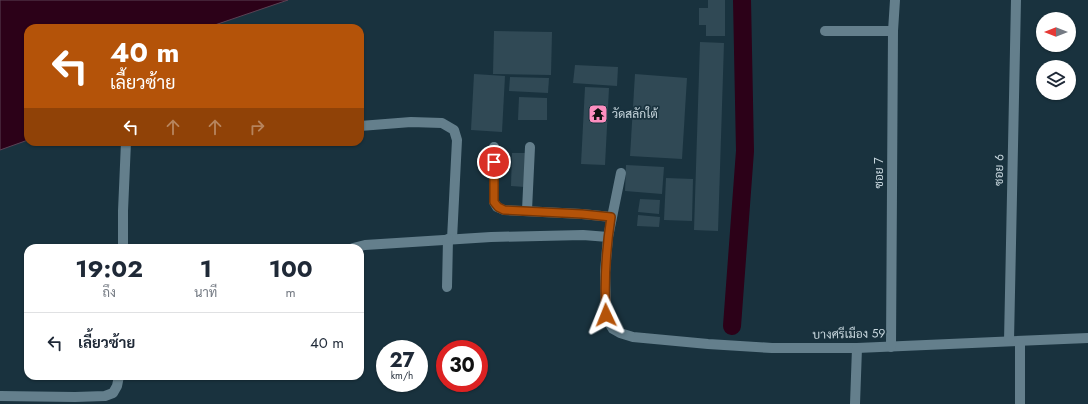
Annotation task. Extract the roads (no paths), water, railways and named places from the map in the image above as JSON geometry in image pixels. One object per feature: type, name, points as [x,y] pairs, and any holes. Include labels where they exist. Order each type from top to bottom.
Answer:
[{"type":"street","name":"ซอย 7","points":[[891,347],[893,31],[895,0]]},
{"type":"street","name":"ซอย 6","points":[[1009,341],[1016,0]]},
{"type":"street","points":[[825,31],[893,31]]},
{"type":"street","points":[[364,126],[411,122],[434,123],[442,124],[454,130],[457,140],[447,288]]},
{"type":"street","points":[[123,244],[126,146]]},
{"type":"street","points":[[494,147],[494,202],[498,207],[504,210],[527,210],[611,217]]},
{"type":"street","points":[[527,210],[530,147]]},
{"type":"street","points":[[364,245],[450,239],[583,235],[608,237],[620,173]]},
{"type":"street","name":"บางศรีเมือง 59","points":[[608,237],[605,278],[606,315],[613,329],[620,333],[633,336],[708,344],[772,348],[891,347],[1088,338]]},
{"type":"street","points":[[1020,341],[1020,404]]},
{"type":"street","points":[[856,404],[857,348]]},
{"type":"street","points":[[0,396],[105,396],[113,393],[118,380]]},
{"type":"waterway","points":[[732,326],[745,151],[742,0]]},
{"type":"place","name":"วัดสลักใต้","points":[[598,114]]}]
